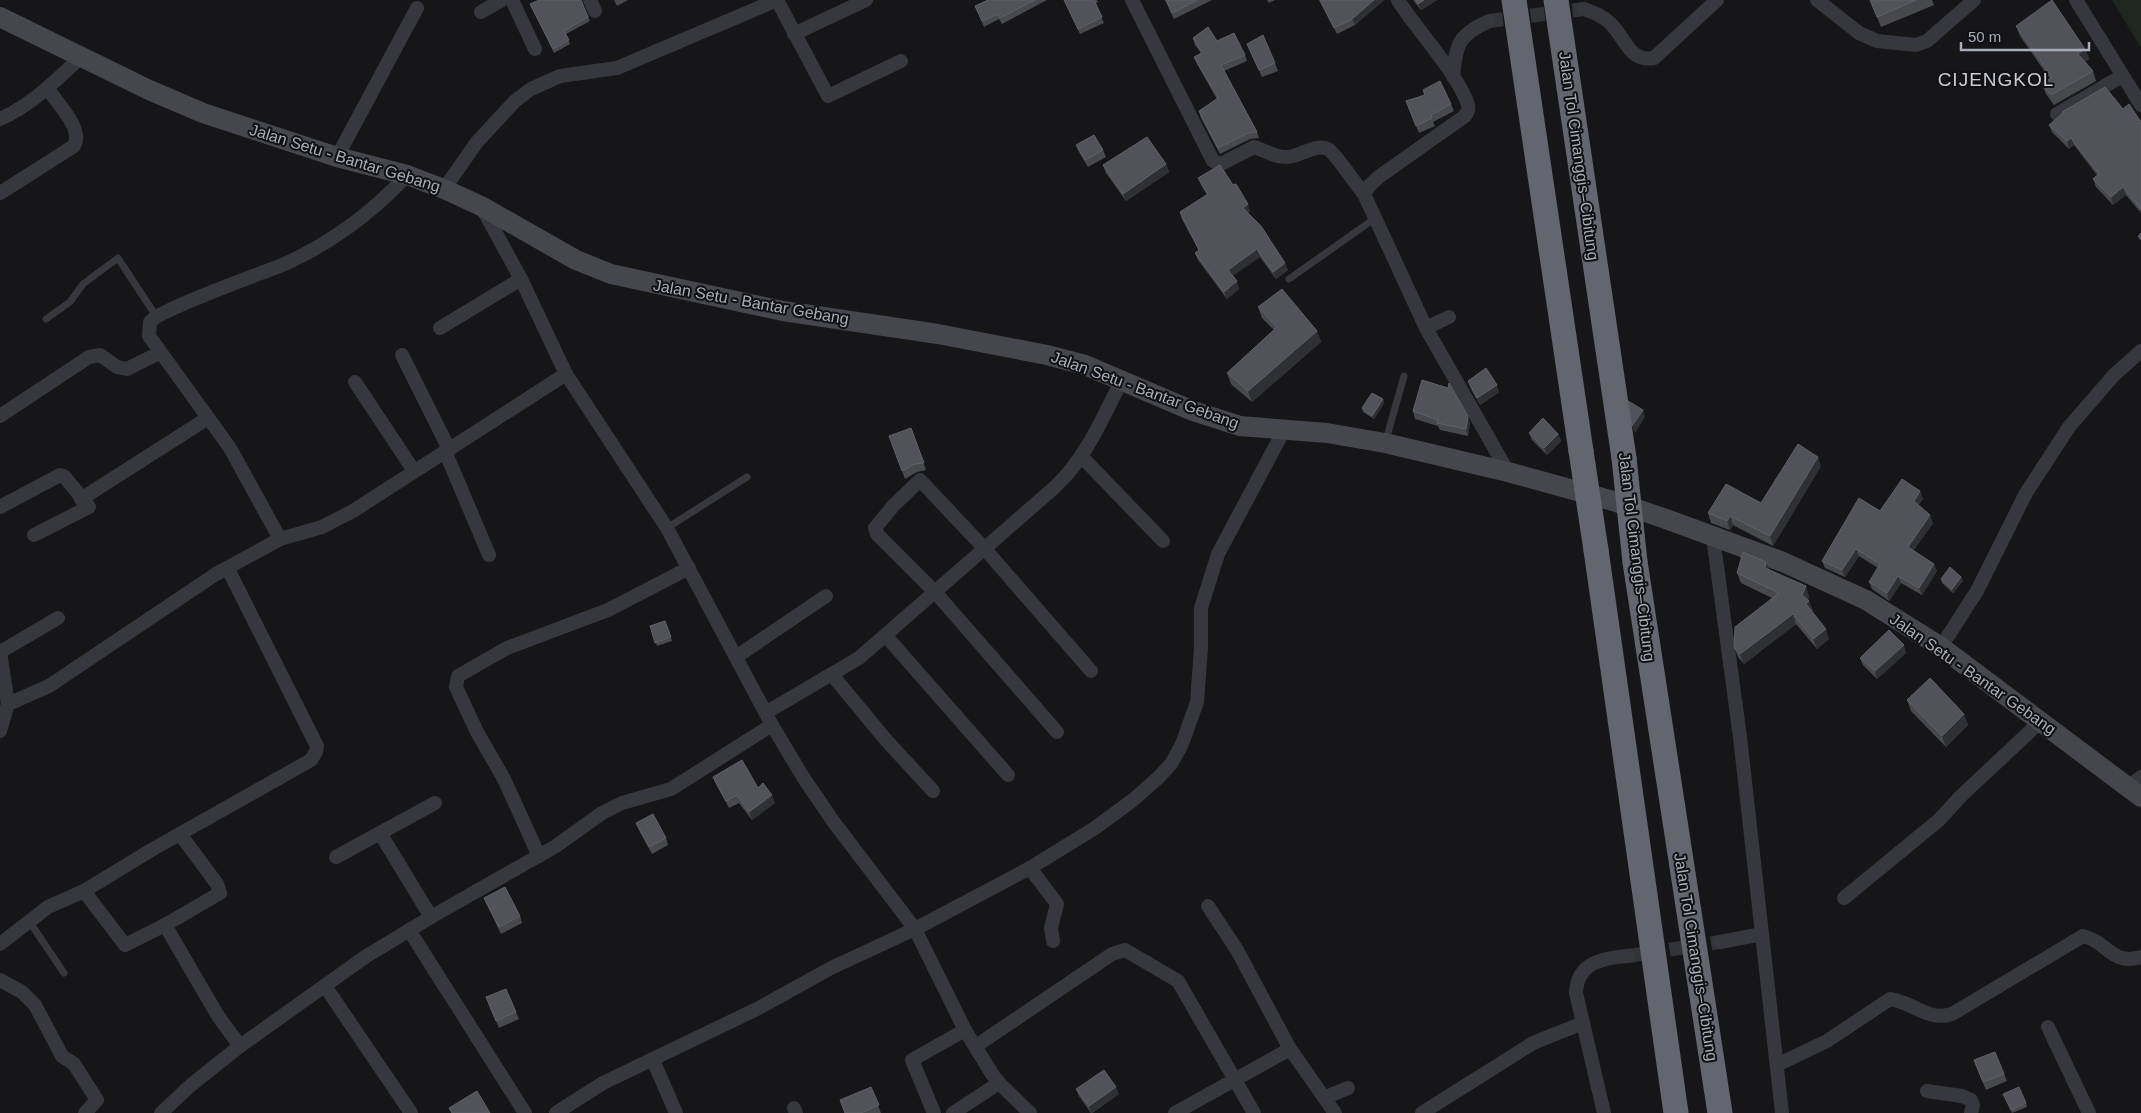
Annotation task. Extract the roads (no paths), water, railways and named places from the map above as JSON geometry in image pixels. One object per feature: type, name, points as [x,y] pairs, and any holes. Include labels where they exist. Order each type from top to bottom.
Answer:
[{"type":"highway","points":[[1514,0],[1596,550],[1676,1113]]},
{"type":"highway","name":"Jalan Tol Cimanggis–Cibitung","points":[[1556,0],[1624,458],[1635,562],[1720,1113]]},
{"type":"main road","name":"Jalan Setu - Bantar Gebang","points":[[0,17],[147,89],[203,113],[337,157],[407,175],[444,189],[481,206],[576,260],[611,274],[784,311],[928,332],[1048,354],[1122,380],[1193,411],[1240,426],[1327,433],[1385,443],[1508,472],[1612,501],[1783,562],[1866,600],[1941,647],[2040,722],[2137,787]]},
{"type":"street","points":[[481,12],[502,0]]},
{"type":"street","points":[[512,0],[535,48]]},
{"type":"street","points":[[444,189],[477,142],[515,101],[531,89],[560,76],[617,68],[777,0],[828,96],[901,61]]},
{"type":"street","points":[[794,34],[866,0]]},
{"type":"street","points":[[1132,0],[1215,163],[1228,161],[1254,147],[1275,156],[1287,157],[1317,148],[1326,148],[1335,156],[1364,194],[1426,328],[1508,472]]},
{"type":"street","points":[[1364,194],[1380,176],[1467,113],[1468,104],[1453,77],[1398,0]]},
{"type":"street","points":[[1584,9],[1599,14],[1605,19],[1634,54],[1643,60],[1654,58],[1717,0]]},
{"type":"street","points":[[1817,0],[1859,33],[1877,41],[1916,45],[1927,41],[1974,0]]},
{"type":"street","points":[[2076,0],[2141,105]]},
{"type":"street","points":[[337,157],[417,8]]},
{"type":"street","points":[[1453,77],[1460,39],[1466,33],[1489,21]]},
{"type":"street","points":[[0,118],[21,109],[48,89],[82,56]]},
{"type":"street","points":[[2057,114],[2122,76]]},
{"type":"street","points":[[0,193],[74,146],[76,142],[76,130],[48,89]]},
{"type":"street","points":[[280,539],[230,448],[159,353],[149,336],[150,322],[156,316],[287,262],[331,240],[381,202],[407,175]]},
{"type":"street","points":[[481,206],[521,279],[566,374],[667,528],[770,719],[833,821],[915,929],[965,1030],[999,1083],[1026,1112]]},
{"type":"street","points":[[440,328],[521,279]]},
{"type":"street","points":[[1426,328],[1449,317]]},
{"type":"street","points":[[1941,647],[1977,591],[2026,493],[2069,427],[2114,375],[2141,351]]},
{"type":"street","points":[[0,416],[89,357],[100,355],[117,367],[127,369],[159,353]]},
{"type":"street","points":[[402,355],[447,450],[489,554]]},
{"type":"street","points":[[8,704],[49,686],[216,574],[280,539],[322,528],[353,511],[566,374]]},
{"type":"street","points":[[162,1113],[191,1086],[240,1046],[364,957],[430,916],[539,856],[602,813],[622,803],[670,788],[833,676],[886,636],[1061,481],[1082,457],[1122,380]]},
{"type":"street","points":[[355,382],[414,471]]},
{"type":"street","points":[[82,499],[208,418]]},
{"type":"street","points":[[556,1113],[603,1083],[759,1008],[831,968],[915,929],[1030,868],[1094,828],[1133,800],[1158,778],[1175,758],[1185,737],[1197,702],[1201,648],[1201,608],[1207,583],[1218,554],[1284,430]]},
{"type":"street","points":[[1082,457],[1163,541]]},
{"type":"street","points":[[0,507],[62,475],[89,507],[34,535]]},
{"type":"street","points":[[1056,732],[934,592],[876,530],[893,506],[919,480],[984,548],[1091,671]]},
{"type":"street","points":[[1713,537],[1740,737],[1782,1113]]},
{"type":"street","points":[[539,856],[504,779],[477,732],[459,695],[456,687],[458,676],[507,648],[608,610],[689,568]]},
{"type":"street","points":[[0,944],[48,907],[84,891],[180,834],[312,760],[317,746],[228,569]]},
{"type":"street","points":[[736,657],[826,596]]},
{"type":"street","points":[[0,731],[8,704],[0,658],[58,618]]},
{"type":"street","points":[[886,636],[1008,775]]},
{"type":"street","points":[[833,676],[886,740],[933,791]]},
{"type":"street","points":[[1844,898],[1939,820],[1961,796],[2040,722]]},
{"type":"street","points":[[336,857],[435,803]]},
{"type":"street","points":[[380,833],[430,916]]},
{"type":"street","points":[[84,891],[124,945],[165,925],[220,893],[217,884],[180,834]]},
{"type":"street","points":[[1030,868],[1057,904],[1051,928],[1053,941]]},
{"type":"street","points":[[1208,906],[1238,950],[1290,1049],[1326,1097],[1335,1113]]},
{"type":"street","points":[[165,925],[218,1016],[240,1046]]},
{"type":"street","points":[[408,930],[525,1113]]},
{"type":"street","points":[[1720,942],[1762,934]]},
{"type":"street","points":[[1777,1065],[1827,1041],[1890,999],[1933,1016],[1952,1014],[2083,936],[2091,938],[2114,956],[2124,959],[2141,957]]},
{"type":"street","points":[[976,1046],[1112,954],[1125,950],[1178,981],[1254,1113]]},
{"type":"street","points":[[1604,1113],[1576,993],[1579,976],[1591,964],[1601,958],[1628,956]]},
{"type":"street","points":[[0,980],[22,992],[35,1005],[62,1056],[74,1064],[93,1092],[97,1101],[85,1113]]},
{"type":"street","points":[[325,986],[410,1113]]},
{"type":"street","points":[[1422,1113],[1439,1109],[1533,1043],[1583,1023]]},
{"type":"street","points":[[2048,1027],[2089,1113]]},
{"type":"street","points":[[934,1113],[912,1060],[965,1030]]},
{"type":"street","points":[[1174,1113],[1290,1049]]},
{"type":"street","points":[[653,1060],[676,1113]]},
{"type":"street","points":[[953,1113],[999,1083]]},
{"type":"street","points":[[1326,1097],[1348,1088]]},
{"type":"street","points":[[1927,1091],[1962,1096],[1971,1100],[1973,1105],[1971,1113]]},
{"type":"lane","points":[[1289,278],[1374,219]]},
{"type":"lane","points":[[46,319],[70,302],[82,284],[118,258],[156,316]]},
{"type":"lane","points":[[1385,443],[1404,376]]},
{"type":"lane","points":[[667,528],[747,477]]},
{"type":"lane","points":[[28,921],[64,973]]},
{"type":"tunnel","points":[[1489,21],[1584,9]]},
{"type":"tunnel","points":[[1628,956],[1720,942]]},
{"type":"district","name":"CIJENGKOL","points":[[1996,79]]}]
